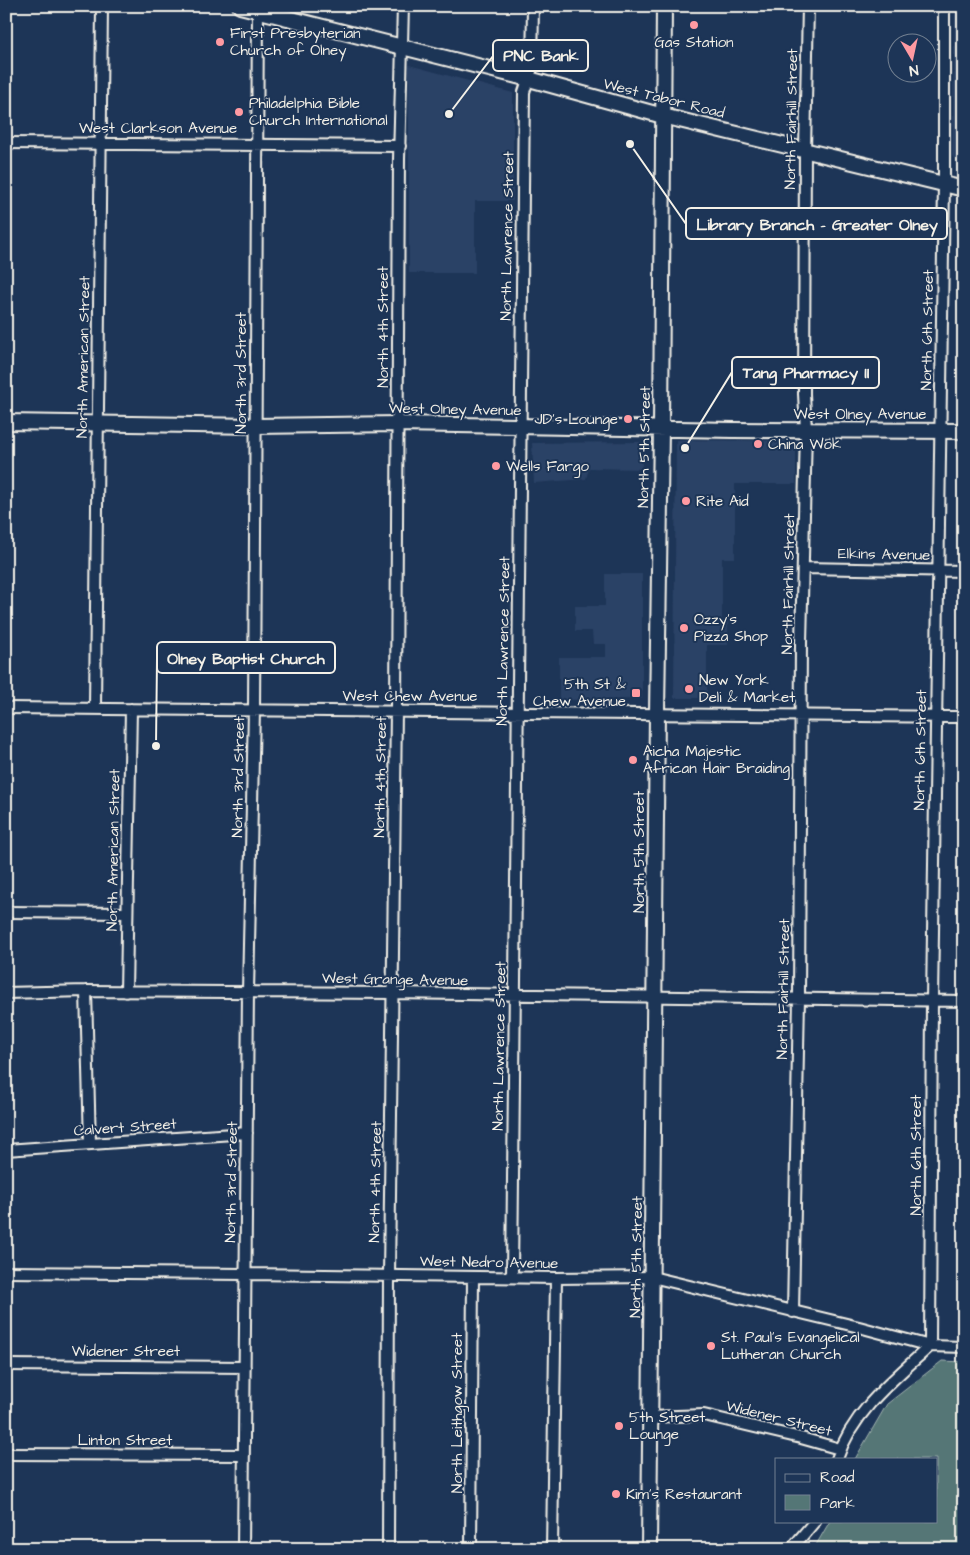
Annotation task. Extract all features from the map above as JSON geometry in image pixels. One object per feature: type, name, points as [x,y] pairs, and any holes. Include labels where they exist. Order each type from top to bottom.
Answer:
[{"type":"street","name":"North American Street","points":[[95,708],[102,6]]},
{"type":"street","name":"West Tabor Road","points":[[240,6],[258,8],[402,48],[529,79],[663,116],[964,189]]},
{"type":"street","name":"North 4th Street","points":[[388,1549],[389,1276],[403,6]]},
{"type":"street","name":"North Lawrence Street","points":[[512,1277],[524,92],[532,68],[533,6]]},
{"type":"street","name":"North 5th Street","points":[[649,1549],[664,6]]},
{"type":"street","name":"North Fairhill Street","points":[[794,1312],[799,998],[801,643],[806,430],[804,394],[805,150],[808,6]]},
{"type":"street","name":"North 6th Street","points":[[930,1346],[937,570],[944,183],[944,6]]},
{"type":"street","name":"North 3rd Street","points":[[243,1549],[248,992],[254,710],[258,8]]},
{"type":"street","name":"West Clarkson Avenue","points":[[6,142],[400,146]]},
{"type":"street","name":"West Olney Avenue","points":[[6,422],[256,426],[398,424],[661,429],[964,431]]},
{"type":"street","name":"Elkins Avenue","points":[[803,568],[964,571]]},
{"type":"street","name":"West Chew Avenue","points":[[6,708],[964,717]]},
{"type":"street","name":"North American Street","points":[[126,992],[131,709]]},
{"type":"street","points":[[6,912],[126,913]]},
{"type":"street","name":"West Grange Avenue","points":[[6,992],[248,992],[964,1000]]},
{"type":"street","points":[[86,992],[90,1144]]},
{"type":"street","name":"Calvert Street","points":[[6,1150],[247,1133]]},
{"type":"street","name":"West Nedro Avenue","points":[[6,1272],[556,1278],[652,1277],[930,1346],[964,1347]]},
{"type":"street","name":"North Leithgow Street","points":[[472,1549],[473,1277]]},
{"type":"street","points":[[552,1549],[556,1278]]},
{"type":"street","points":[[838,1454],[860,1415],[881,1390],[930,1346]]},
{"type":"street","name":"Widener Street","points":[[6,1365],[245,1367]]},
{"type":"street","name":"Widener Street","points":[[650,1417],[704,1415],[801,1438],[838,1454]]},
{"type":"street","name":"Linton Street","points":[[6,1454],[244,1455]]},
{"type":"street","points":[[788,1549],[793,1547],[814,1522]]},
{"type":"shaded area","points":[[955,6],[964,6],[964,169],[952,156]]},
{"type":"shaded area","points":[[409,65],[513,93],[513,201],[475,201],[475,273],[409,273]]},
{"type":"shaded area","points":[[676,440],[796,441],[796,484],[735,484],[735,558],[722,558],[722,620],[728,621],[728,645],[707,645],[707,698],[674,698]]},
{"type":"shaded area","points":[[641,442],[642,469],[589,468],[586,479],[534,483],[532,443]]},
{"type":"shaded area","points":[[605,574],[642,574],[642,699],[559,700],[559,657],[606,657],[606,644],[593,644],[592,631],[575,631],[575,606],[605,606]]},
{"type":"green space","points":[[942,1361],[964,1362],[964,1549],[812,1549],[829,1522],[938,1522],[938,1458],[856,1458],[887,1404]]},
{"type":"place","name":"Gas Station","points":[[694,25]]},
{"type":"place","name":"First Presbyterian Church of Olney","points":[[220,42]]},
{"type":"place","name":"Philadelphia Bible Church International","points":[[239,112]]},
{"type":"place","name":"PNC Bank","points":[[449,114]]},
{"type":"place","name":"Library Branch - Greater Olney","points":[[630,144]]},
{"type":"place","name":"JD's Lounge","points":[[628,419]]},
{"type":"place","name":"China Wok","points":[[758,444]]},
{"type":"place","name":"Tang Pharmacy II","points":[[685,448]]},
{"type":"place","name":"Wells Fargo","points":[[496,466]]},
{"type":"place","name":"Rite Aid","points":[[686,501]]},
{"type":"place","name":"Ozzy's Pizza Shop","points":[[684,628]]},
{"type":"place","name":"New York Deli & Market","points":[[689,689]]},
{"type":"place","name":"5th St & Chew Avenue","points":[[636,693]]},
{"type":"place","name":"Olney Baptist Church","points":[[156,746]]},
{"type":"place","name":"Aicha Majestic African Hair Braiding","points":[[633,760]]},
{"type":"place","name":"St. Paul's Evangelical Lutheran Church","points":[[711,1346]]},
{"type":"place","name":"5th Street Lounge","points":[[619,1426]]},
{"type":"place","name":"Kim's Restaurant","points":[[616,1494]]}]
